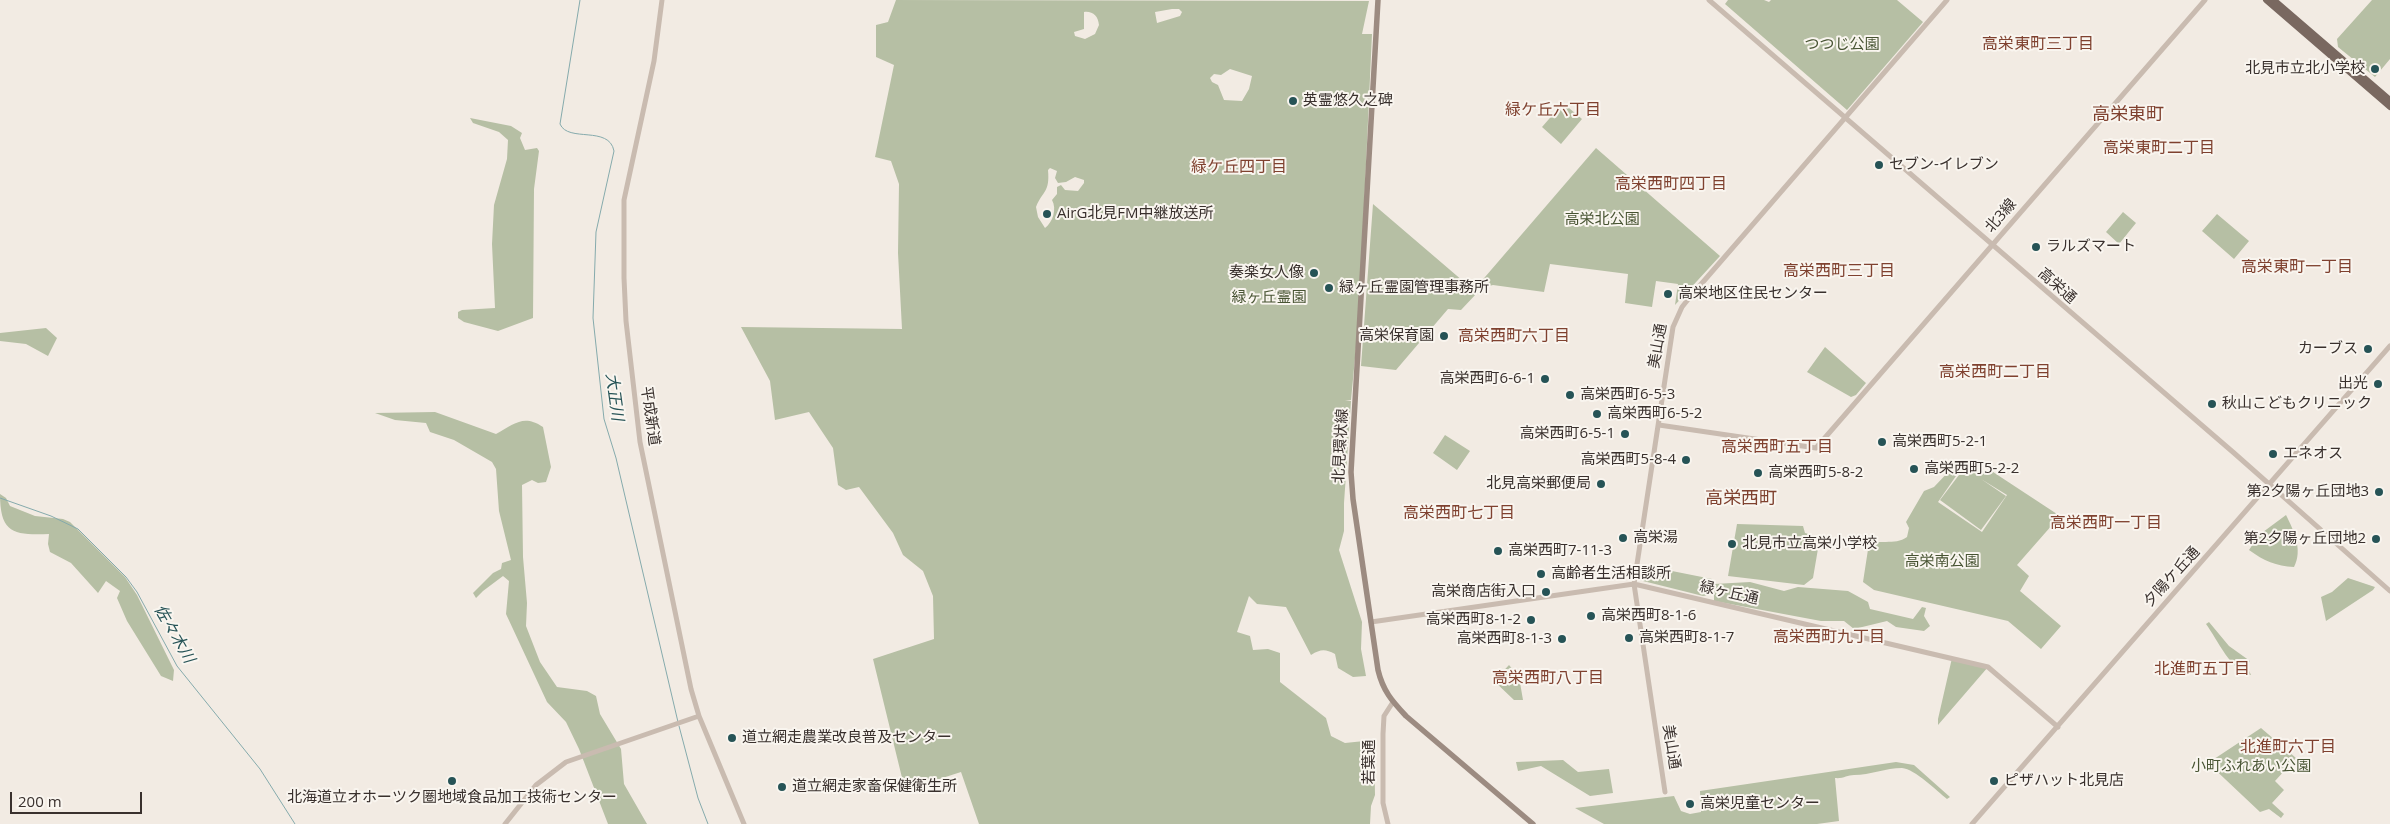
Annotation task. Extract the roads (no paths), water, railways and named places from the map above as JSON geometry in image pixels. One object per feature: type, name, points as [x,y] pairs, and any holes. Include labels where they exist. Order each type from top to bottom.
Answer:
[{"type":"main road","name":"北見環状線","points":[[1378,0],[1351,472],[1353,499],[1381,682],[1393,702],[1434,741],[1533,824]]},
{"type":"main road","points":[[2266,0],[2390,107]]},
{"type":"main road","points":[[2274,0],[2390,100]]},
{"type":"street","name":"平成新道","points":[[662,0],[654,60],[624,200],[626,321],[640,442],[689,679],[699,716],[744,824]]},
{"type":"street","name":"高栄通","points":[[1709,0],[2390,591]]},
{"type":"street","name":"美山通","points":[[1665,792],[1634,584],[1673,327],[1682,307],[1947,0]]},
{"type":"street","name":"北3線","points":[[1659,425],[1816,448],[2205,0]]},
{"type":"street","name":"夕陽ケ丘通","points":[[1972,824],[2390,346]]},
{"type":"street","name":"緑ヶ丘通","points":[[1371,622],[1634,584],[1988,668],[2058,727]]},
{"type":"street","name":"若葉通","points":[[1388,824],[1383,803],[1383,721],[1393,702]]},
{"type":"street","points":[[505,824],[536,786],[566,762],[699,716]]},
{"type":"waterway","name":"大正川","points":[[580,0],[560,124],[564,130],[571,133],[605,138],[611,143],[614,151],[596,232],[593,318],[604,419],[616,458],[678,722]]},
{"type":"waterway","name":"佐々木川","points":[[0,498],[51,516],[78,529],[126,577],[137,592],[177,666],[260,769],[295,824]]},
{"type":"waterway","name":"大正川","points":[[679,726],[698,798],[708,824]]},
{"type":"place","name":"北見市立北小学校","points":[[2375,69]]},
{"type":"place","name":"英霊悠久之碑","points":[[1293,101]]},
{"type":"place","name":"セブン-イレブン","points":[[1879,165]]},
{"type":"place","name":"AirG北見FM中継放送所","points":[[1047,214]]},
{"type":"place","name":"ラルズマート","points":[[2036,247]]},
{"type":"place","name":"奏楽女人像","points":[[1314,273]]},
{"type":"place","name":"緑ヶ丘霊園管理事務所","points":[[1329,288]]},
{"type":"place","name":"高栄地区住民センター","points":[[1668,294]]},
{"type":"place","name":"高栄保育園","points":[[1444,336]]},
{"type":"place","name":"カーブス","points":[[2368,349]]},
{"type":"place","name":"高栄西町6-6-1","points":[[1545,379]]},
{"type":"place","name":"出光","points":[[2378,384]]},
{"type":"place","name":"高栄西町6-5-3","points":[[1570,395]]},
{"type":"place","name":"秋山こどもクリニック","points":[[2212,404]]},
{"type":"place","name":"高栄西町6-5-2","points":[[1597,414]]},
{"type":"place","name":"高栄西町6-5-1","points":[[1625,434]]},
{"type":"place","name":"高栄西町5-2-1","points":[[1882,442]]},
{"type":"place","name":"エネオス","points":[[2273,454]]},
{"type":"place","name":"高栄西町5-8-4","points":[[1686,460]]},
{"type":"place","name":"高栄西町5-2-2","points":[[1914,469]]},
{"type":"place","name":"高栄西町5-8-2","points":[[1758,473]]},
{"type":"place","name":"北見高栄郵便局","points":[[1601,484]]},
{"type":"place","name":"第2夕陽ヶ丘団地3","points":[[2379,492]]},
{"type":"place","name":"高栄湯","points":[[1623,538]]},
{"type":"place","name":"第2夕陽ヶ丘団地2","points":[[2376,539]]},
{"type":"place","name":"北見市立高栄小学校","points":[[1732,544]]},
{"type":"place","name":"高栄西町7-11-3","points":[[1498,551]]},
{"type":"place","name":"高齢者生活相談所","points":[[1541,574]]},
{"type":"place","name":"高栄商店街入口","points":[[1546,592]]},
{"type":"place","name":"高栄西町8-1-6","points":[[1591,616]]},
{"type":"place","name":"高栄西町8-1-2","points":[[1531,620]]},
{"type":"place","name":"高栄西町8-1-7","points":[[1629,638]]},
{"type":"place","name":"高栄西町8-1-3","points":[[1562,639]]},
{"type":"place","name":"道立網走農業改良普及センター","points":[[732,738]]},
{"type":"place","name":"北海道立オホーツク圏地域食品加工技術センター","points":[[452,781]]},
{"type":"place","name":"ピザハット北見店","points":[[1994,781]]},
{"type":"place","name":"道立網走家畜保健衛生所","points":[[782,787]]},
{"type":"place","name":"高栄児童センター","points":[[1690,804]]},
{"type":"district","name":"高栄東町三丁目","points":[[2038,44]]},
{"type":"district","name":"緑ケ丘六丁目","points":[[1553,110]]},
{"type":"district","name":"高栄東町","points":[[2128,115]]},
{"type":"district","name":"高栄東町二丁目","points":[[2159,148]]},
{"type":"district","name":"緑ケ丘四丁目","points":[[1239,167]]},
{"type":"district","name":"高栄西町四丁目","points":[[1671,184]]},
{"type":"district","name":"高栄東町一丁目","points":[[2297,267]]},
{"type":"district","name":"高栄西町三丁目","points":[[1839,271]]},
{"type":"district","name":"高栄西町六丁目","points":[[1514,336]]},
{"type":"district","name":"高栄西町二丁目","points":[[1995,372]]},
{"type":"district","name":"高栄西町五丁目","points":[[1777,447]]},
{"type":"district","name":"高栄西町","points":[[1741,499]]},
{"type":"district","name":"高栄西町七丁目","points":[[1459,513]]},
{"type":"district","name":"高栄西町一丁目","points":[[2106,523]]},
{"type":"district","name":"高栄西町九丁目","points":[[1829,637]]},
{"type":"district","name":"北進町五丁目","points":[[2202,669]]},
{"type":"district","name":"高栄西町八丁目","points":[[1548,678]]},
{"type":"district","name":"北進町六丁目","points":[[2288,747]]},
{"type":"park label","name":"つつじ公園","points":[[1842,45]]},
{"type":"park label","name":"高栄北公園","points":[[1602,220]]},
{"type":"park label","name":"緑ヶ丘霊園","points":[[1269,298]]},
{"type":"park label","name":"高栄南公園","points":[[1942,562]]},
{"type":"park label","name":"小町ふれあい公園","points":[[2251,767]]}]
